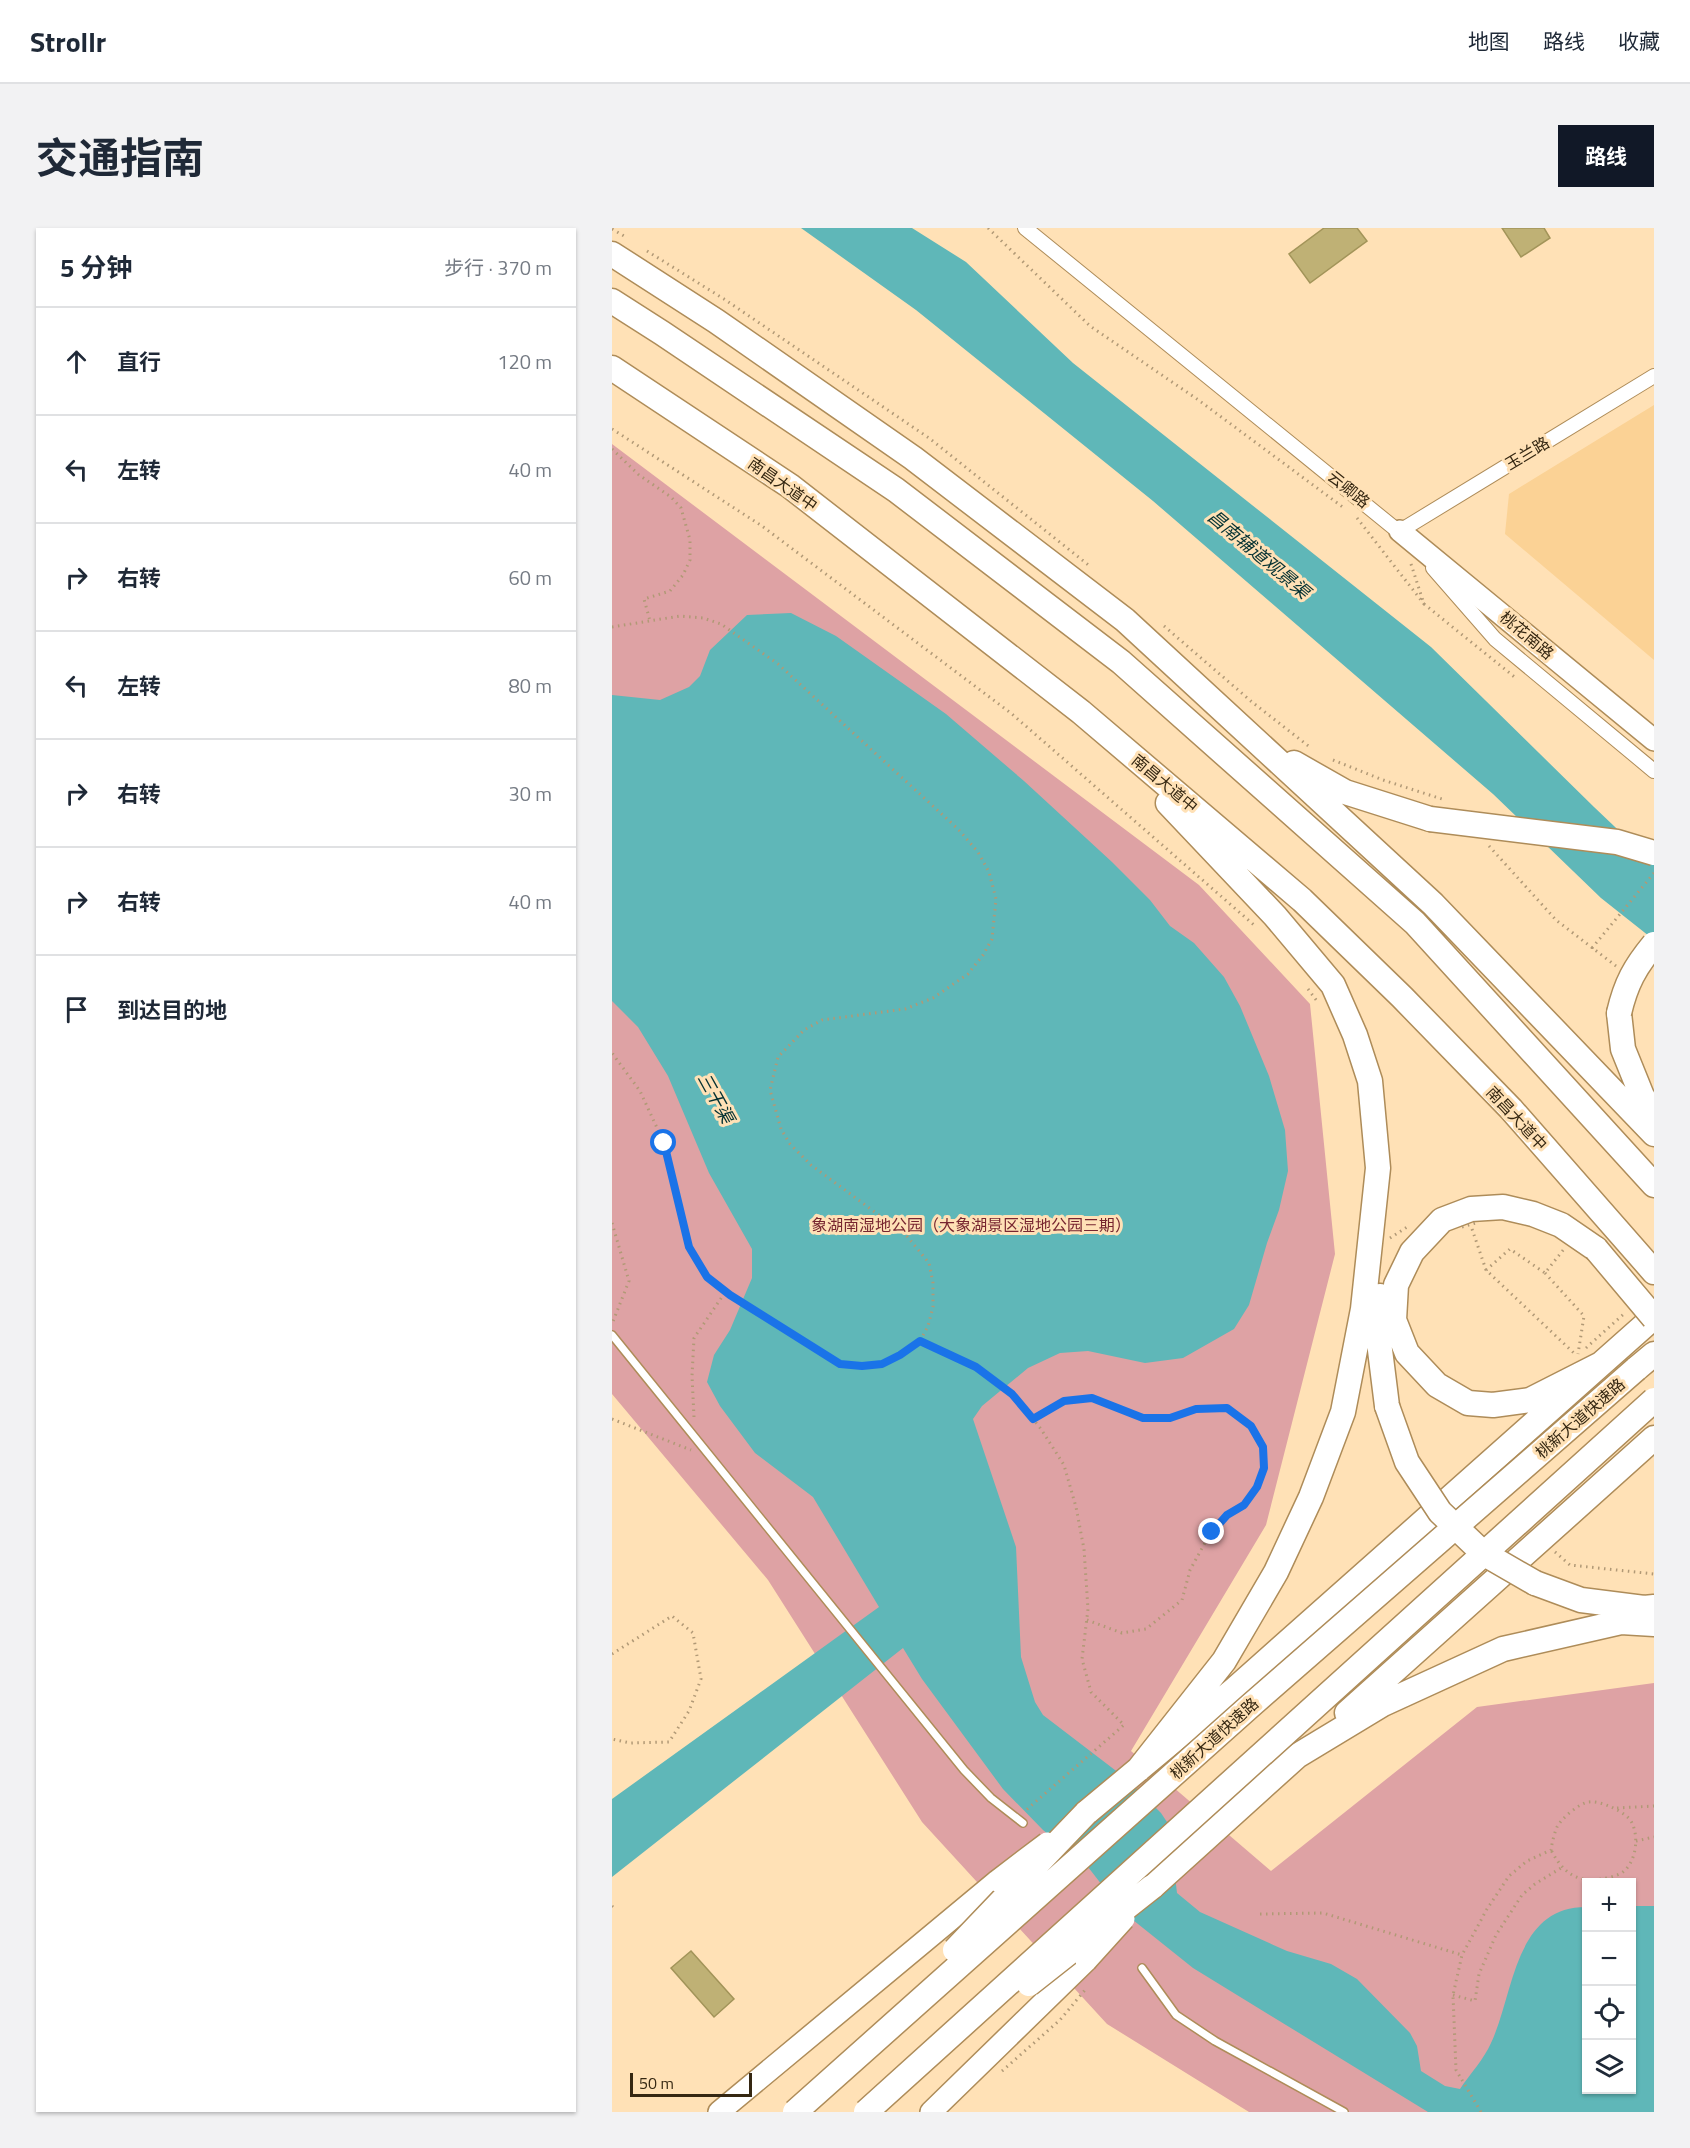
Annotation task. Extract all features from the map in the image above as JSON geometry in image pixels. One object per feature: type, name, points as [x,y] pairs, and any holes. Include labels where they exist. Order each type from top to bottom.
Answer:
[{"type":"highway","points":[[612,254],[716,321],[913,458],[1125,620],[1283,756],[1345,792],[1430,819],[1617,842],[1654,854]]},
{"type":"highway","points":[[612,301],[896,490],[1121,662],[1415,923],[1654,1185]]},
{"type":"highway","name":"南昌大道中","points":[[612,368],[790,486],[1081,712],[1302,900],[1402,997],[1511,1109],[1654,1272]]},
{"type":"highway","points":[[1125,620],[1433,904],[1654,1134]]},
{"type":"highway","points":[[1081,712],[1275,916],[1333,985],[1355,1035],[1370,1081],[1378,1168],[1381,1279],[1379,1342],[1387,1406],[1407,1462],[1440,1512],[1483,1553],[1535,1583],[1581,1600],[1644,1608],[1654,1607]]},
{"type":"highway","points":[[1654,944],[1635,968],[1625,988],[1619,1013],[1623,1049],[1642,1096],[1654,1115]]},
{"type":"highway","points":[[1138,1770],[1224,1660],[1276,1572],[1311,1497],[1343,1412],[1363,1309],[1378,1168]]},
{"type":"highway","points":[[831,2080],[1086,1813],[1235,1689],[1654,1317],[1596,1249],[1561,1225],[1503,1207],[1471,1209],[1442,1220],[1412,1252],[1396,1285],[1394,1320],[1407,1353],[1437,1385],[1468,1403],[1494,1405],[1530,1400],[1601,1364]]},
{"type":"highway","name":"桃新大道快速路","points":[[795,2112],[1258,1699],[1645,1361]]},
{"type":"highway","points":[[867,2112],[1654,1400]]},
{"type":"highway","points":[[867,2112],[1152,1887],[1654,1438]]},
{"type":"highway","points":[[1297,1756],[1383,1704],[1503,1649],[1621,1622],[1654,1624]]},
{"type":"main road","name":"桃花南路","points":[[1400,531],[1654,740]]},
{"type":"main road","points":[[719,2112],[997,1881],[1086,1813]]},
{"type":"main road","points":[[931,2112],[1086,1961],[1152,1887]]},
{"type":"street","name":"云卿路","points":[[1025,228],[1400,531],[1495,639],[1654,771]]},
{"type":"street","name":"玉兰路","points":[[1400,531],[1654,376]]},
{"type":"lane","points":[[612,1335],[964,1770],[991,1798],[1023,1823]]},
{"type":"lane","points":[[1142,1968],[1176,2015],[1215,2041],[1344,2112]]},
{"type":"path","points":[[988,228],[1090,326],[1197,399],[1347,510]]},
{"type":"path","points":[[612,429],[762,526],[1012,714],[1258,929]]},
{"type":"path","points":[[612,449],[639,475],[670,497],[681,508],[690,540],[690,560],[683,575],[670,591],[644,599],[651,621]]},
{"type":"path","points":[[1356,518],[1424,604]]},
{"type":"path","points":[[612,627],[680,616],[703,618],[721,624],[778,664],[958,829],[978,852],[989,872],[996,899],[992,939],[968,974],[933,998],[905,1009],[822,1020],[804,1030],[778,1057],[770,1090],[781,1129],[790,1144],[810,1165],[906,1235],[929,1263],[933,1282],[933,1307],[928,1326],[920,1341],[882,1364],[862,1366],[840,1364],[707,1277],[689,1247],[664,1143],[640,1091],[612,1053]]},
{"type":"path","points":[[1592,949],[1654,873]]},
{"type":"path","points":[[1302,981],[1322,1008]]},
{"type":"path","points":[[1469,1221],[1486,1270],[1578,1356]]},
{"type":"path","points":[[1455,1229],[1479,1222]]},
{"type":"path","points":[[612,1223],[629,1281],[612,1324]]},
{"type":"path","points":[[1545,1273],[1568,1244]]},
{"type":"path","points":[[1486,1270],[1510,1249],[1545,1273],[1584,1316],[1578,1356]]},
{"type":"path","points":[[694,1436],[692,1376],[694,1338],[726,1291]]},
{"type":"path","points":[[1569,1361],[1578,1356],[1629,1310]]},
{"type":"path","points":[[920,1341],[976,1367],[1012,1394],[1033,1419],[1064,1465],[1076,1507],[1084,1550],[1088,1609],[1082,1659],[1091,1692],[1124,1725],[1017,1818]]},
{"type":"path","points":[[1033,1419],[1064,1401],[1092,1398],[1143,1418],[1170,1418],[1196,1409],[1227,1408],[1251,1426],[1263,1447],[1264,1468],[1257,1487],[1244,1505],[1227,1515],[1199,1551],[1190,1570],[1182,1600],[1146,1629],[1122,1633],[1087,1620]]},
{"type":"path","points":[[612,1419],[713,1459]]},
{"type":"path","points":[[1552,1549],[1570,1564],[1654,1574]]},
{"type":"path","points":[[612,1654],[672,1616],[693,1633],[701,1679],[689,1711],[669,1742],[630,1743],[612,1739]]},
{"type":"path","points":[[1587,1801],[1603,1803],[1614,1809],[1632,1822],[1636,1841],[1631,1860],[1624,1872],[1592,1880],[1574,1876],[1561,1868],[1551,1850],[1557,1826],[1587,1801]]},
{"type":"path","points":[[1614,1809],[1654,1806]]},
{"type":"path","points":[[1636,1841],[1654,1838]]},
{"type":"path","points":[[1482,2112],[1456,2070],[1453,1995],[1462,1955],[1486,1909],[1509,1876],[1527,1861],[1551,1850]]},
{"type":"path","points":[[1453,1995],[1475,2001],[1479,1974],[1496,1935],[1522,1895],[1561,1868]]},
{"type":"path","points":[[1260,1914],[1323,1913],[1462,1955]]},
{"type":"path","points":[[999,2074],[1060,2020],[1088,1986]]},
{"type":"shaded area","points":[[1654,405],[1654,660],[1505,534],[1509,494]]},
{"type":"green space","name":"象湖南湿地公园（大象湖景区湿地公园三期）","points":[[612,444],[1199,885],[1310,1004],[1335,1254],[1266,1525],[1131,1751],[1271,1871],[1477,1707],[1654,1683],[1654,2112],[1249,2112],[1107,2024],[922,1822],[768,1580],[612,1394]]},
{"type":"water","name":"昌南辅道观景渠","points":[[801,228],[912,228],[966,262],[1073,363],[1431,647],[1654,864],[1654,940],[1601,898],[1493,794],[1153,501],[916,310]]},
{"type":"water","name":"三干渠","points":[[791,613],[836,636],[946,714],[1024,781],[1112,862],[1150,900],[1170,926],[1194,943],[1224,977],[1240,1006],[1269,1076],[1285,1130],[1288,1171],[1279,1210],[1249,1305],[1234,1329],[1183,1358],[1145,1363],[1088,1351],[1060,1353],[1028,1368],[982,1406],[973,1419],[1016,1547],[1021,1657],[1035,1702],[1043,1715],[1128,1780],[1161,1813],[1169,1825],[1177,1893],[1200,1912],[1287,1951],[1331,1964],[1357,1979],[1410,2033],[1417,2046],[1421,2071],[1445,2086],[1460,2089],[1488,2049],[1499,2023],[1512,1978],[1530,1937],[1544,1921],[1562,1911],[1582,1908],[1582,2094],[1636,2094],[1636,1906],[1654,1906],[1654,2112],[1428,2112],[1193,1968],[1123,1912],[1088,1867],[1043,1830],[1003,1789],[922,1679],[903,1648],[612,1877],[612,1799],[879,1607],[813,1497],[755,1453],[720,1406],[707,1382],[714,1355],[730,1330],[752,1278],[752,1249],[709,1173],[668,1076],[638,1027],[612,1001],[612,695],[660,700],[689,687],[700,676],[710,650],[747,615]]},
{"type":"building","points":[[1324,228],[1357,228],[1367,241],[1310,283],[1289,254]]},
{"type":"building","points":[[1502,228],[1544,228],[1550,238],[1521,257]]},
{"type":"building","points":[[691,1951],[734,1999],[714,2017],[671,1968]]},
{"type":"route","points":[[664,1143],[689,1247],[707,1277],[730,1295],[840,1364],[862,1366],[882,1364],[920,1341],[976,1367],[1012,1394],[1033,1419],[1064,1401],[1092,1398],[1143,1418],[1170,1418],[1196,1409],[1227,1408],[1251,1426],[1263,1447],[1264,1468],[1257,1487],[1244,1505],[1227,1515],[1212,1532]]}]
